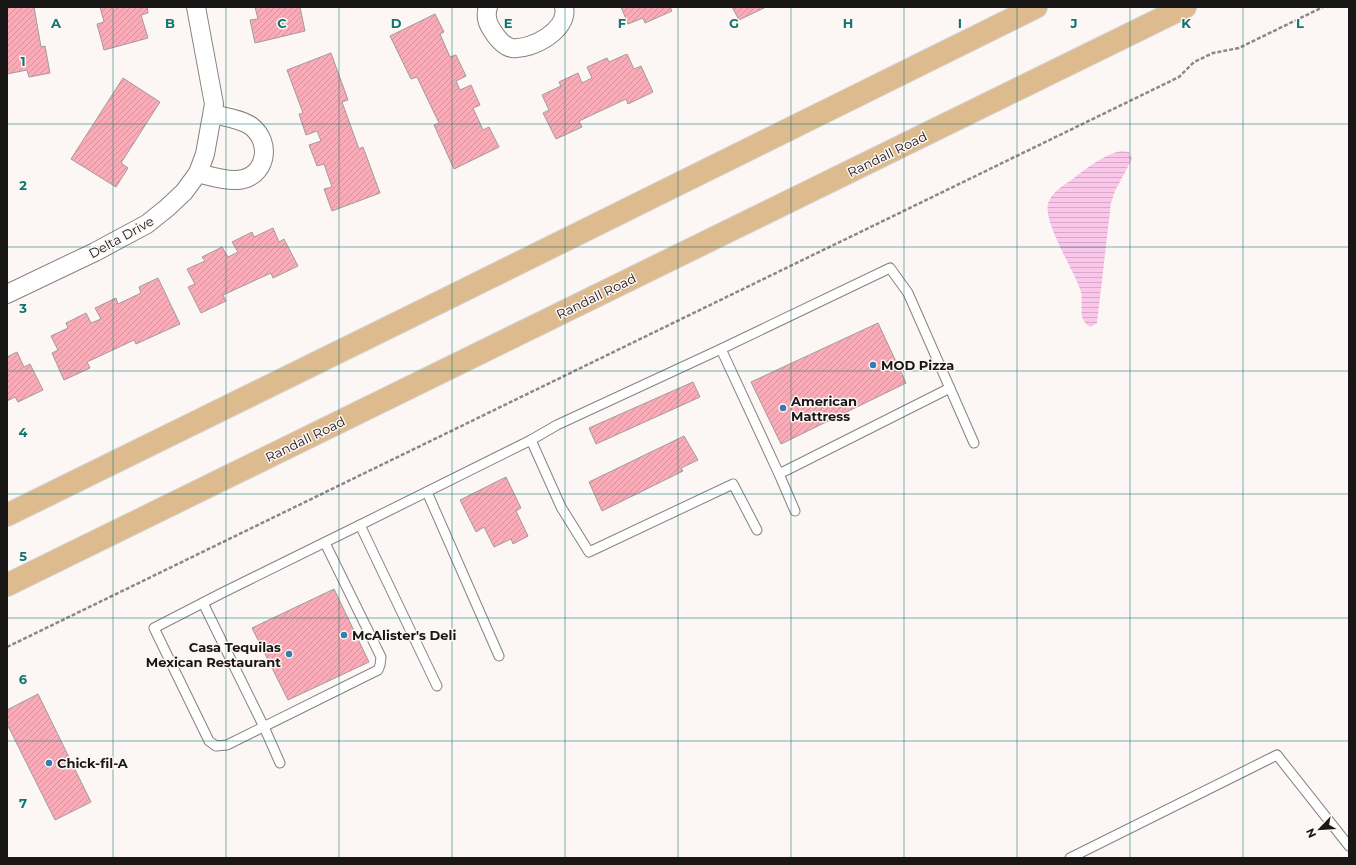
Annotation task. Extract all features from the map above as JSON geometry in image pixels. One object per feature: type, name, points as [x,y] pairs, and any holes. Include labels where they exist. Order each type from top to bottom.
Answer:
[{"type":"main road","points":[[7,515],[1036,7]]},
{"type":"main road","name":"Randall Road","points":[[7,585],[1185,7]]},
{"type":"street","name":"Delta Drive","points":[[7,294],[95,252],[147,224],[184,192],[198,172],[205,154],[214,104],[196,7]]},
{"type":"street","points":[[488,7],[487,21],[492,32],[501,42],[511,48],[523,47],[539,42],[555,32],[561,24],[565,12],[564,7]]},
{"type":"street","points":[[198,172],[226,180],[238,180],[247,178],[254,173],[260,168],[264,160],[265,151],[263,143],[259,135],[252,127],[246,123],[213,114]]},
{"type":"lane","points":[[325,543],[381,657],[378,670],[228,745],[216,746],[208,741],[154,628],[531,440],[557,425],[890,268],[908,293],[974,443]]},
{"type":"lane","points":[[721,349],[795,511]]},
{"type":"lane","points":[[779,474],[950,388]]},
{"type":"lane","points":[[531,440],[561,507],[589,552],[733,484],[757,530]]},
{"type":"lane","points":[[427,492],[499,656]]},
{"type":"lane","points":[[360,525],[437,686]]},
{"type":"lane","points":[[203,603],[264,727],[280,764]]},
{"type":"lane","points":[[1070,858],[1278,755],[1349,846]]},
{"type":"path","points":[[7,647],[1178,77],[1194,62],[1213,53],[1239,48],[1323,7]]},
{"type":"shaded area","points":[[1121,151],[1129,152],[1132,159],[1115,191],[1111,203],[1097,323],[1091,327],[1086,324],[1082,316],[1082,297],[1078,283],[1059,245],[1049,220],[1049,201],[1053,194],[1060,188],[1096,162],[1108,155]]},
{"type":"building","points":[[7,7],[34,7],[41,47],[45,46],[50,73],[29,77],[27,70],[7,74]]},
{"type":"building","points":[[100,7],[147,7],[148,13],[141,15],[148,38],[104,50],[97,24],[104,22]]},
{"type":"building","points":[[255,7],[300,7],[305,31],[255,43],[250,20],[258,19]]},
{"type":"building","points":[[621,7],[670,7],[672,11],[645,23],[643,18],[628,24]]},
{"type":"building","points":[[732,7],[766,7],[739,20]]},
{"type":"building","points":[[435,14],[444,32],[440,34],[450,57],[456,55],[466,76],[456,81],[460,90],[471,85],[480,105],[473,108],[483,130],[489,127],[499,147],[454,169],[434,125],[439,123],[417,77],[411,79],[390,36]]},
{"type":"building","points":[[331,53],[348,100],[342,102],[359,149],[363,147],[380,193],[332,211],[324,189],[332,187],[324,164],[317,166],[309,145],[321,141],[317,131],[306,135],[299,114],[303,113],[287,70]]},
{"type":"building","points":[[627,54],[634,69],[641,66],[653,92],[628,104],[626,99],[579,121],[582,127],[556,139],[543,113],[549,110],[542,95],[561,86],[559,82],[578,73],[582,83],[592,78],[587,67],[607,58],[609,62]]},
{"type":"building","points":[[123,78],[160,102],[121,163],[128,168],[116,187],[71,159]]},
{"type":"building","points":[[273,228],[279,242],[284,239],[298,266],[273,278],[271,273],[223,295],[226,301],[201,313],[188,287],[195,284],[187,269],[205,261],[202,257],[222,247],[228,257],[238,252],[232,242],[252,232],[254,237]]},
{"type":"building","points":[[158,278],[180,324],[136,344],[134,340],[87,362],[90,368],[64,380],[52,353],[58,350],[51,336],[68,328],[66,323],[86,313],[91,323],[101,319],[95,308],[116,298],[118,304],[141,293],[139,287]]},
{"type":"building","points":[[878,323],[906,383],[781,444],[751,382]]},
{"type":"building","points":[[17,352],[24,367],[30,364],[43,390],[18,402],[15,397],[7,401],[7,357]]},
{"type":"building","points":[[693,382],[700,397],[596,444],[589,428]]},
{"type":"building","points":[[684,436],[698,460],[681,468],[683,471],[602,511],[589,482]]},
{"type":"building","points":[[506,477],[521,508],[516,511],[528,536],[513,544],[511,539],[494,547],[484,527],[476,532],[460,500]]},
{"type":"building","points":[[334,589],[369,662],[288,700],[252,628]]},
{"type":"building","name":"Chick-fil-A","points":[[38,694],[91,802],[55,820],[7,724],[7,710]]},
{"type":"place","name":"MOD Pizza","points":[[873,365]]},
{"type":"place","name":"American Mattress","points":[[783,408]]},
{"type":"place","name":"McAlister's Deli","points":[[344,635]]},
{"type":"place","name":"Casa Tequilas Mexican Restaurant","points":[[289,654]]},
{"type":"place","name":"Chick-fil-A","points":[[49,763]]}]
